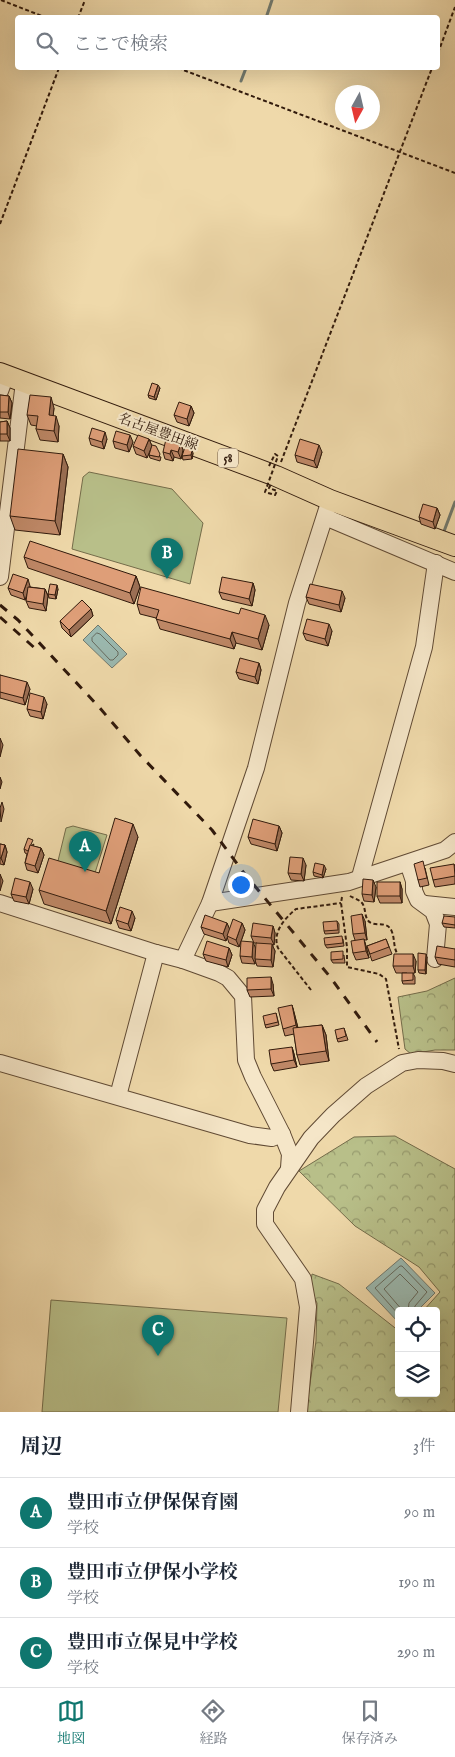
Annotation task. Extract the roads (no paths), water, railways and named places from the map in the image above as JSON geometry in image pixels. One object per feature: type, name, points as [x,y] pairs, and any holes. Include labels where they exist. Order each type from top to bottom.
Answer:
[{"type":"main road","name":"名古屋豊田線","points":[[7,380],[272,475],[327,508],[455,546]]},
{"type":"street","points":[[0,577],[7,380]]},
{"type":"street","points":[[183,960],[210,903],[256,768],[297,603],[327,508],[455,572]]},
{"type":"street","points":[[360,877],[424,647],[436,563]]},
{"type":"street","points":[[210,903],[345,883],[445,850],[455,842]]},
{"type":"street","points":[[408,863],[414,881],[414,891],[418,900],[433,911],[438,924],[435,959]]},
{"type":"street","points":[[0,902],[183,960],[228,978],[243,996],[246,1060],[290,1154],[289,1168]]},
{"type":"street","points":[[425,904],[455,907]]},
{"type":"street","points":[[118,1096],[156,953]]},
{"type":"street","points":[[299,1412],[308,1307],[303,1279],[285,1250],[273,1237],[265,1224],[265,1210],[276,1187],[311,1138],[333,1115],[366,1086],[402,1063],[418,1060],[443,1061],[455,1064]]},
{"type":"street","points":[[0,1063],[250,1135],[272,1138],[282,1134]]},
{"type":"water","points":[[98,625],[127,654],[112,668],[83,640]]},
{"type":"water","points":[[401,1258],[435,1293],[421,1307],[395,1307],[395,1319],[366,1288]]},
{"type":"waterway","points":[[267,15],[272,0]]},
{"type":"waterway","points":[[241,81],[245,70]]},
{"type":"waterway","points":[[443,534],[455,502]]},
{"type":"railway","points":[[0,605],[18,620],[99,707],[140,755],[212,830],[244,873],[331,978],[377,1042]]},
{"type":"railway","points":[[0,617],[38,651]]},
{"type":"place","name":"豊田市立伊保小学校","points":[[167,579]]},
{"type":"place","name":"豊田市立伊保保育園","points":[[85,872]]},
{"type":"place","name":"豊田市立保見中学校","points":[[158,1356]]}]
